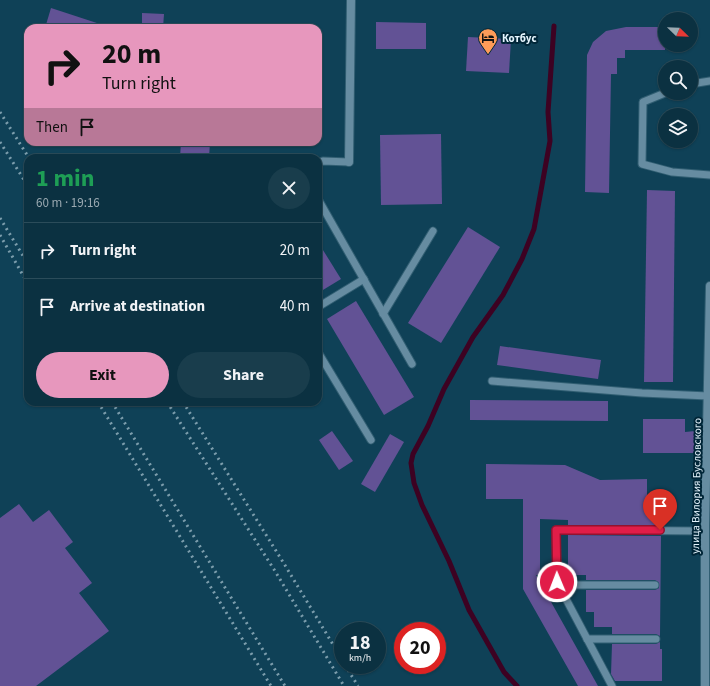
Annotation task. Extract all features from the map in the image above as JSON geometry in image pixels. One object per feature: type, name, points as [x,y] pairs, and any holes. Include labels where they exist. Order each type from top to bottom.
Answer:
[{"type":"street","points":[[349,162],[351,0]]},
{"type":"street","name":"улица Вилория Бусловского","points":[[705,686],[710,286]]},
{"type":"lane","points":[[698,83],[710,81]]},
{"type":"lane","points":[[658,96],[644,102],[642,164],[672,172],[710,174]]},
{"type":"lane","points":[[322,161],[349,162]]},
{"type":"lane","points":[[322,206],[412,364]]},
{"type":"lane","points":[[383,314],[433,231]]},
{"type":"lane","points":[[322,305],[364,279]]},
{"type":"lane","points":[[322,359],[371,440]]},
{"type":"lane","points":[[492,381],[642,393],[708,396]]},
{"type":"lane","points":[[612,686],[557,582],[556,530],[707,528]]},
{"type":"lane","points":[[559,585],[655,585]]},
{"type":"lane","points":[[587,639],[656,639]]},
{"type":"building","points":[[51,8],[100,24],[46,24]]},
{"type":"building","points":[[142,13],[164,14],[163,24],[142,24]]},
{"type":"building","points":[[376,22],[426,23],[426,49],[376,49]]},
{"type":"building","points":[[626,27],[658,27],[658,50],[625,50],[625,58],[617,58],[617,74],[611,74],[609,193],[585,192],[587,55],[593,42],[606,31]]},
{"type":"building","name":"Котбус","points":[[468,37],[511,39],[509,73],[466,71]]},
{"type":"building","points":[[441,134],[442,204],[381,205],[380,135]]},
{"type":"building","points":[[181,146],[210,146],[209,154],[180,154]]},
{"type":"building","points":[[647,190],[675,191],[673,382],[644,382]]},
{"type":"building","points":[[468,227],[500,247],[441,343],[408,323]]},
{"type":"building","points":[[322,248],[341,279],[322,291]]},
{"type":"building","points":[[356,301],[414,397],[384,415],[327,319]]},
{"type":"building","points":[[500,346],[601,360],[598,379],[497,365]]},
{"type":"building","points":[[470,400],[608,401],[608,421],[470,420]]},
{"type":"building","points":[[643,419],[685,419],[685,432],[695,431],[695,453],[643,453]]},
{"type":"building","points":[[332,431],[353,461],[339,470],[319,440]]},
{"type":"building","points":[[390,434],[404,442],[375,492],[361,484]]},
{"type":"building","points":[[486,464],[565,465],[600,480],[647,479],[647,505],[668,505],[668,521],[660,521],[660,526],[568,525],[568,520],[540,519],[540,575],[536,575],[598,686],[578,686],[523,589],[523,499],[486,499]]},
{"type":"building","points":[[19,504],[33,522],[49,510],[73,542],[65,548],[92,583],[79,593],[109,631],[36,686],[0,686],[0,518]]},
{"type":"building","points":[[568,535],[661,536],[660,636],[656,634],[612,634],[612,627],[594,627],[594,612],[586,612],[586,590],[655,590],[659,588],[659,583],[655,580],[586,580],[586,575],[568,575]]},
{"type":"building","points":[[660,642],[660,649],[662,649],[662,681],[615,681],[611,674],[612,644],[656,644]]},
{"type":"waterway","points":[[517,686],[504,672],[469,610],[449,561],[422,505],[414,483],[411,463],[413,454],[428,426],[444,389],[473,337],[503,295],[522,259],[534,229],[550,141],[548,112],[554,26]]},
{"type":"railway","points":[[0,112],[26,154]]},
{"type":"railway","points":[[0,142],[24,180]]},
{"type":"railway","points":[[0,218],[24,257]]},
{"type":"railway","points":[[0,235],[24,277]]},
{"type":"railway","points":[[100,406],[271,686]]},
{"type":"railway","points":[[114,406],[285,686]]},
{"type":"railway","points":[[170,406],[275,571],[344,686]]},
{"type":"railway","points":[[186,406],[334,646]]},
{"type":"railway","points":[[351,674],[358,686]]},
{"type":"place","name":"Котбус","points":[[488,55]]},
{"type":"route","points":[[557,582],[556,530],[660,530]]}]
